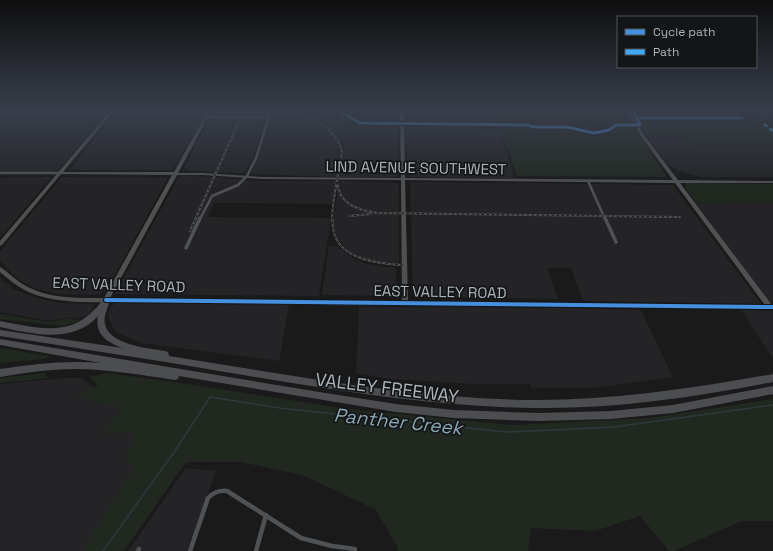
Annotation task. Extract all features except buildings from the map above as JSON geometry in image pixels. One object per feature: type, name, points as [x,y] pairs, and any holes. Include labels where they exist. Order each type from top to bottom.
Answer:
[{"type":"highway","points":[[0,324],[61,333],[77,328],[89,320],[106,300]]},
{"type":"highway","points":[[106,300],[101,327],[107,337],[114,342],[169,356],[229,366],[244,371]]},
{"type":"highway","name":"VALLEY FREEWAY","points":[[0,333],[400,396],[484,403],[538,404],[648,399],[773,378]]},
{"type":"highway","points":[[0,341],[414,407],[536,414],[603,412],[669,406],[679,407]]},
{"type":"highway","name":"VALLEY FREEWAY","points":[[0,341],[214,379],[390,407],[461,414],[574,416],[645,412],[773,390]]},
{"type":"highway","points":[[0,373],[47,366],[74,365],[104,367],[202,380],[214,379]]},
{"type":"main road","points":[[0,244],[91,136]]},
{"type":"main road","points":[[106,300],[196,136]]},
{"type":"main road","points":[[402,136],[405,304]]},
{"type":"main road","points":[[643,136],[676,182],[772,307]]},
{"type":"main road","name":"LIND AVENUE SOUTHWEST","points":[[60,173],[175,174],[245,178],[773,182]]},
{"type":"main road","name":"EAST VALLEY ROAD","points":[[0,269],[16,284],[36,294],[64,299],[772,307]]},
{"type":"street","points":[[186,248],[211,197],[240,183],[245,178],[255,159],[263,136]]},
{"type":"street","points":[[0,173],[60,173]]},
{"type":"street","points":[[588,181],[616,242]]},
{"type":"street","points":[[190,551],[208,498],[217,491],[227,491],[301,538],[320,544],[355,549]]},
{"type":"street","points":[[256,551],[266,515]]},
{"type":"shaded area","points":[[0,136],[88,136],[59,170],[53,172],[0,172]]},
{"type":"shaded area","points":[[97,136],[192,136],[175,166],[171,170],[69,170]]},
{"type":"shaded area","points":[[201,136],[260,136],[252,160],[243,173],[187,171],[184,168]]},
{"type":"shaded area","points":[[265,136],[334,136],[338,140],[340,146],[337,177],[251,174]]},
{"type":"shaded area","points":[[336,136],[398,136],[399,174],[396,177],[339,177],[344,148],[343,143]]},
{"type":"shaded area","points":[[406,136],[502,136],[514,178],[411,177],[407,172]]},
{"type":"shaded area","points":[[503,136],[639,136],[667,177],[517,176]]},
{"type":"shaded area","points":[[647,136],[773,136],[773,145],[688,144],[682,136],[647,137]]},
{"type":"shaded area","points":[[676,136],[705,145],[773,146],[773,177],[701,177],[679,171],[667,163],[647,137]]},
{"type":"shaded area","points":[[183,176],[214,177],[252,181],[336,181],[334,204],[214,203],[208,217],[331,218],[319,296],[115,294],[178,178]]},
{"type":"shaded area","points":[[52,177],[0,238],[0,178]]},
{"type":"shaded area","points":[[64,177],[168,178],[107,289],[99,295],[59,294],[36,289],[18,279],[0,261],[0,251],[60,179]]},
{"type":"shaded area","points":[[339,181],[398,183],[399,263],[365,259],[348,251],[337,238],[333,223]]},
{"type":"shaded area","points":[[410,182],[673,185],[761,304],[583,301],[571,268],[547,268],[558,299],[413,296]]},
{"type":"shaded area","points":[[686,183],[773,184],[773,202],[696,203],[685,188]]},
{"type":"shaded area","points":[[773,202],[773,303],[768,300],[696,203]]},
{"type":"shaded area","points":[[329,246],[337,246],[353,258],[363,263],[385,267],[396,267],[396,293],[390,296],[323,295],[322,293]]},
{"type":"shaded area","points":[[0,277],[13,289],[38,298],[60,303],[95,304],[88,316],[50,321],[0,312]]},
{"type":"shaded area","points":[[117,303],[289,305],[279,361],[142,343],[115,332],[108,316],[111,306]]},
{"type":"shaded area","points":[[359,307],[566,308],[641,310],[673,377],[593,388],[532,388],[530,384],[473,384],[391,379],[356,373]]},
{"type":"shaded area","points":[[741,310],[773,311],[773,358],[770,354]]},
{"type":"shaded area","points":[[0,314],[49,322],[71,318],[70,320],[78,319],[79,321],[63,326],[0,319]]},
{"type":"shaded area","points":[[0,348],[50,356],[45,359],[0,363]]},
{"type":"shaded area","points":[[44,373],[48,378],[0,383],[0,378]]},
{"type":"shaded area","points":[[108,373],[346,409],[512,425],[649,418],[773,399],[773,521],[742,521],[674,551],[669,551],[640,516],[595,531],[531,528],[528,551],[398,551],[398,548],[375,509],[302,475],[241,462],[186,462],[124,551],[81,551],[132,470],[126,457],[133,433],[100,434],[121,408],[79,397],[80,392],[98,386],[89,377]]},
{"type":"shaded area","points":[[81,378],[162,439],[82,551],[0,551],[0,384]]},
{"type":"shaded area","points":[[186,468],[216,471],[187,551],[128,551]]},
{"type":"waterway","name":"Panther Creek","points":[[103,551],[177,448],[210,397],[280,408],[506,432],[614,427],[773,405]]},
{"type":"railway","points":[[190,231],[233,136]]},
{"type":"railway","points":[[334,136],[340,144],[342,152],[332,217],[334,233],[341,246],[354,255],[374,262],[404,265]]},
{"type":"railway","points":[[337,182],[338,190],[341,196],[350,205],[377,213],[680,217]]},
{"type":"railway","points":[[349,216],[371,214]]},
{"type":"cycle path","points":[[106,300],[773,307]]}]
